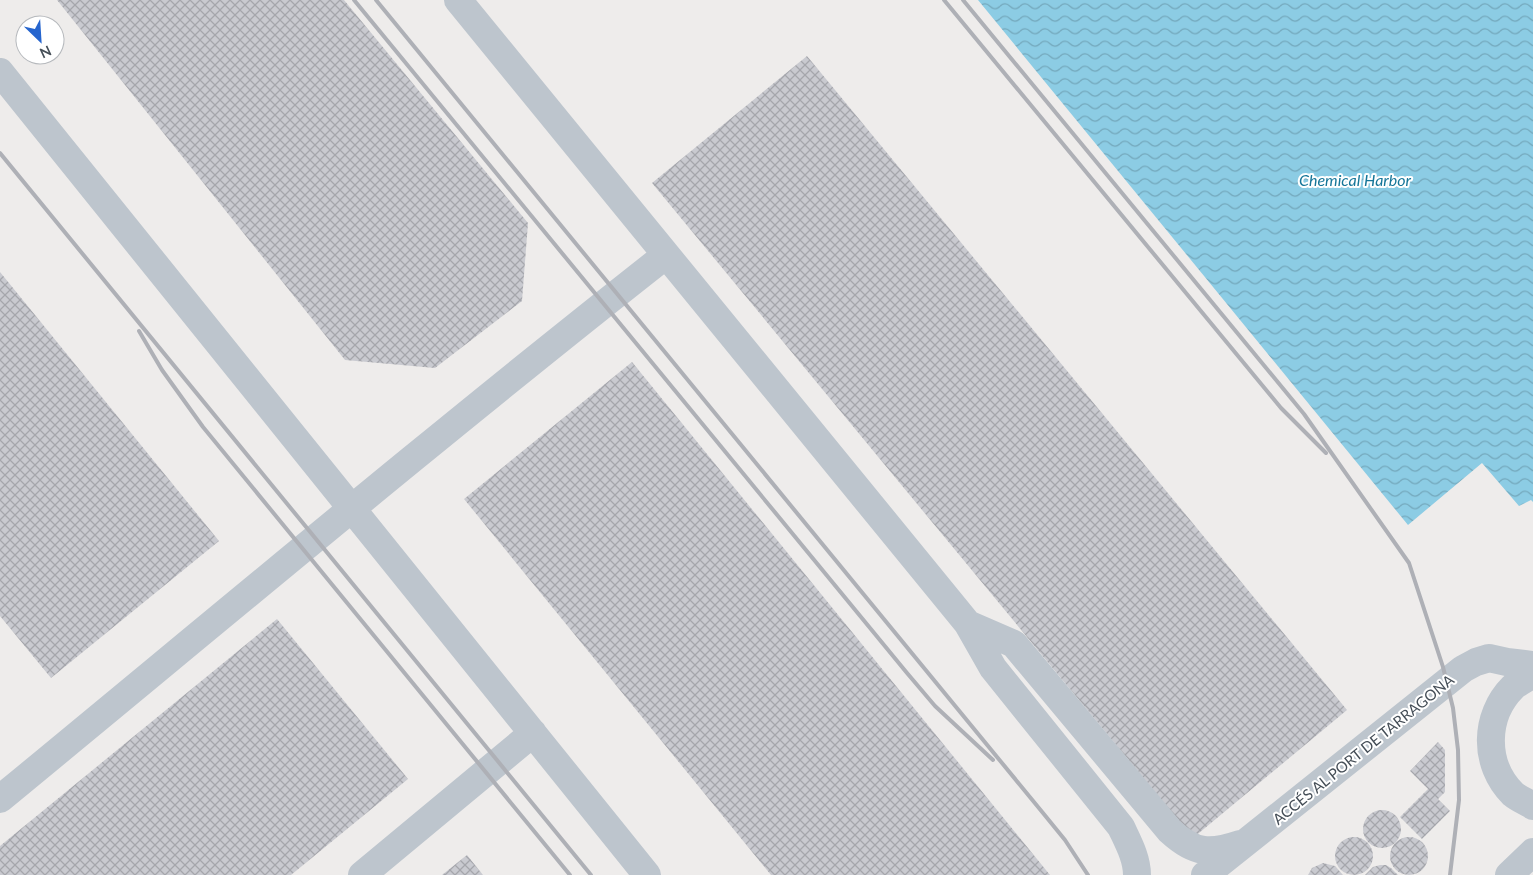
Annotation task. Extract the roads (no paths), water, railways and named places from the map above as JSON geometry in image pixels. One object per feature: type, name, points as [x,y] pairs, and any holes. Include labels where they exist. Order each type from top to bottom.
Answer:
[{"type":"street","points":[[458,0],[968,624],[993,668],[1121,827],[1130,846],[1138,875]]},
{"type":"street","points":[[0,72],[647,875]]},
{"type":"street","points":[[0,799],[352,509],[666,255]]},
{"type":"street","points":[[968,624],[1014,644],[1170,831],[1180,840],[1194,848],[1209,851],[1227,848],[1248,841]]},
{"type":"street","name":"ACCÉS AL PORT DE TARRAGONA","points":[[1205,875],[1463,669],[1489,658],[1533,665]]},
{"type":"street","points":[[1533,674],[1514,686],[1499,705],[1491,728],[1491,752],[1499,776],[1514,795],[1533,806]]},
{"type":"street","points":[[362,875],[533,733]]},
{"type":"street","points":[[1509,875],[1533,852]]},
{"type":"water","name":"Chemical Harbor","points":[[978,0],[1533,0],[1533,502],[1531,500],[1519,506],[1482,463],[1408,525]]},
{"type":"railway","points":[[354,0],[907,673],[935,706],[993,760]]},
{"type":"railway","points":[[376,0],[1065,840],[1088,875]]},
{"type":"railway","points":[[944,0],[1281,408],[1326,453]]},
{"type":"railway","points":[[963,0],[1304,414],[1409,563],[1443,667],[1453,708],[1458,750],[1459,800],[1450,875]]},
{"type":"railway","points":[[0,153],[591,875]]},
{"type":"railway","points":[[139,331],[162,370],[203,427],[570,875]]}]
